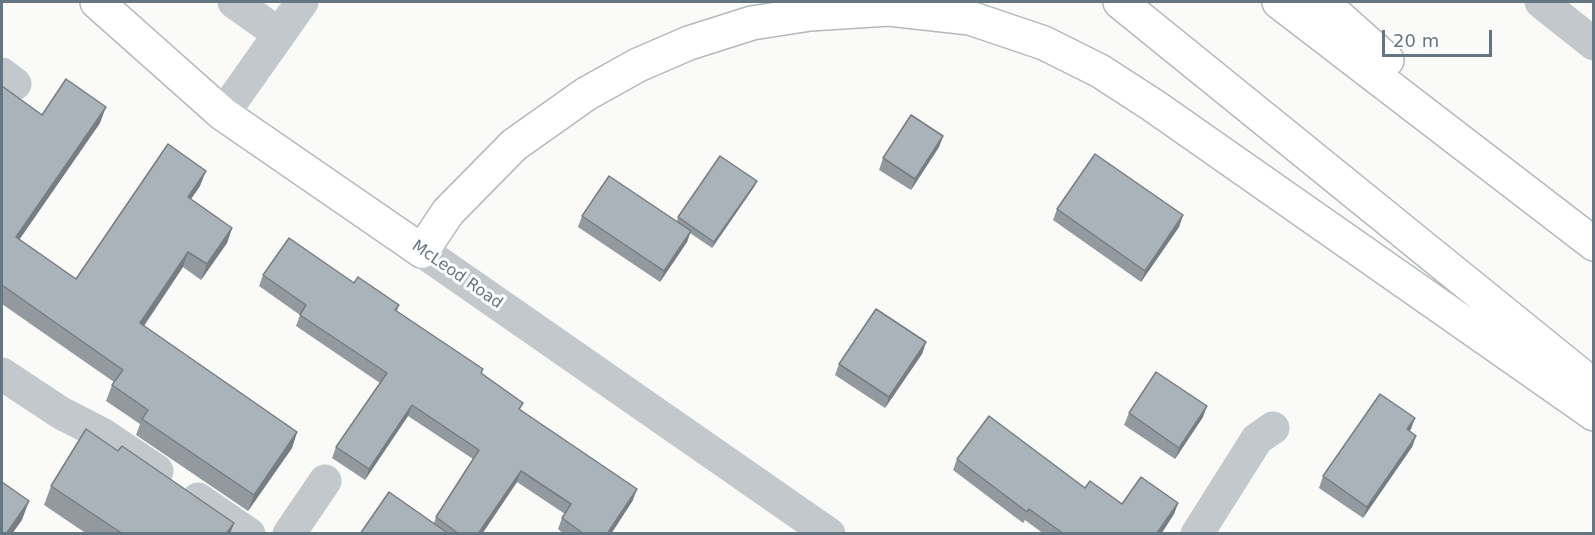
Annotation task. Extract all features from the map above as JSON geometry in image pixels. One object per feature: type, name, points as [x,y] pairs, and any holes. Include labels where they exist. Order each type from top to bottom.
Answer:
[{"type":"main road","name":"McLeod Road","points":[[97,2],[223,114],[422,251]]},
{"type":"main road","points":[[1120,2],[1593,386]]},
{"type":"main road","points":[[1279,2],[1591,243]]},
{"type":"main road","points":[[1322,2],[1591,243]]},
{"type":"main road","points":[[422,251],[448,212],[514,145],[586,94],[638,65],[689,44],[752,23],[810,14],[889,9],[970,18],[1044,43],[1109,77],[1593,414]]},
{"type":"street","points":[[234,2],[279,34]]},
{"type":"street","points":[[223,114],[302,2]]},
{"type":"street","points":[[1541,2],[1593,44]]},
{"type":"street","name":"McLeod Road","points":[[422,251],[829,534]]},
{"type":"street","points":[[2,374],[62,413],[102,434],[249,534]]},
{"type":"street","points":[[1197,534],[1257,439],[1273,428]]},
{"type":"street","points":[[289,534],[325,481]]},
{"type":"building","points":[[66,79],[106,107],[16,237],[76,279],[168,144],[206,171],[188,197],[232,228],[207,264],[188,252],[140,323],[297,432],[254,495],[142,419],[148,410],[112,385],[123,370],[2,285],[2,86],[42,115]]},
{"type":"building","points":[[911,115],[943,136],[915,179],[883,158]]},
{"type":"building","points":[[1095,154],[1183,215],[1145,271],[1057,209]]},
{"type":"building","points":[[720,156],[757,181],[714,242],[678,217]]},
{"type":"building","points":[[609,176],[691,231],[664,271],[582,216]]},
{"type":"building","points":[[289,238],[354,283],[358,277],[399,305],[395,310],[483,369],[481,373],[523,403],[519,409],[637,489],[607,534],[584,534],[562,518],[571,504],[521,471],[478,534],[459,534],[436,517],[479,450],[412,405],[369,469],[336,447],[387,373],[300,315],[306,305],[263,275]]},
{"type":"building","points":[[876,309],[926,342],[889,397],[839,364]]},
{"type":"building","points":[[1156,372],[1207,406],[1179,448],[1129,413]]},
{"type":"building","points":[[1380,394],[1415,418],[1407,429],[1416,436],[1367,507],[1323,476]]},
{"type":"building","points":[[989,416],[1085,488],[1090,481],[1122,504],[1141,477],[1178,503],[1157,533],[1159,534],[1064,534],[1029,509],[1027,512],[957,459]]},
{"type":"building","points":[[86,429],[118,451],[122,446],[234,523],[226,534],[123,534],[51,486]]},
{"type":"building","points":[[2,482],[29,501],[6,534],[2,534]]},
{"type":"building","points":[[389,492],[449,534],[360,534]]}]
